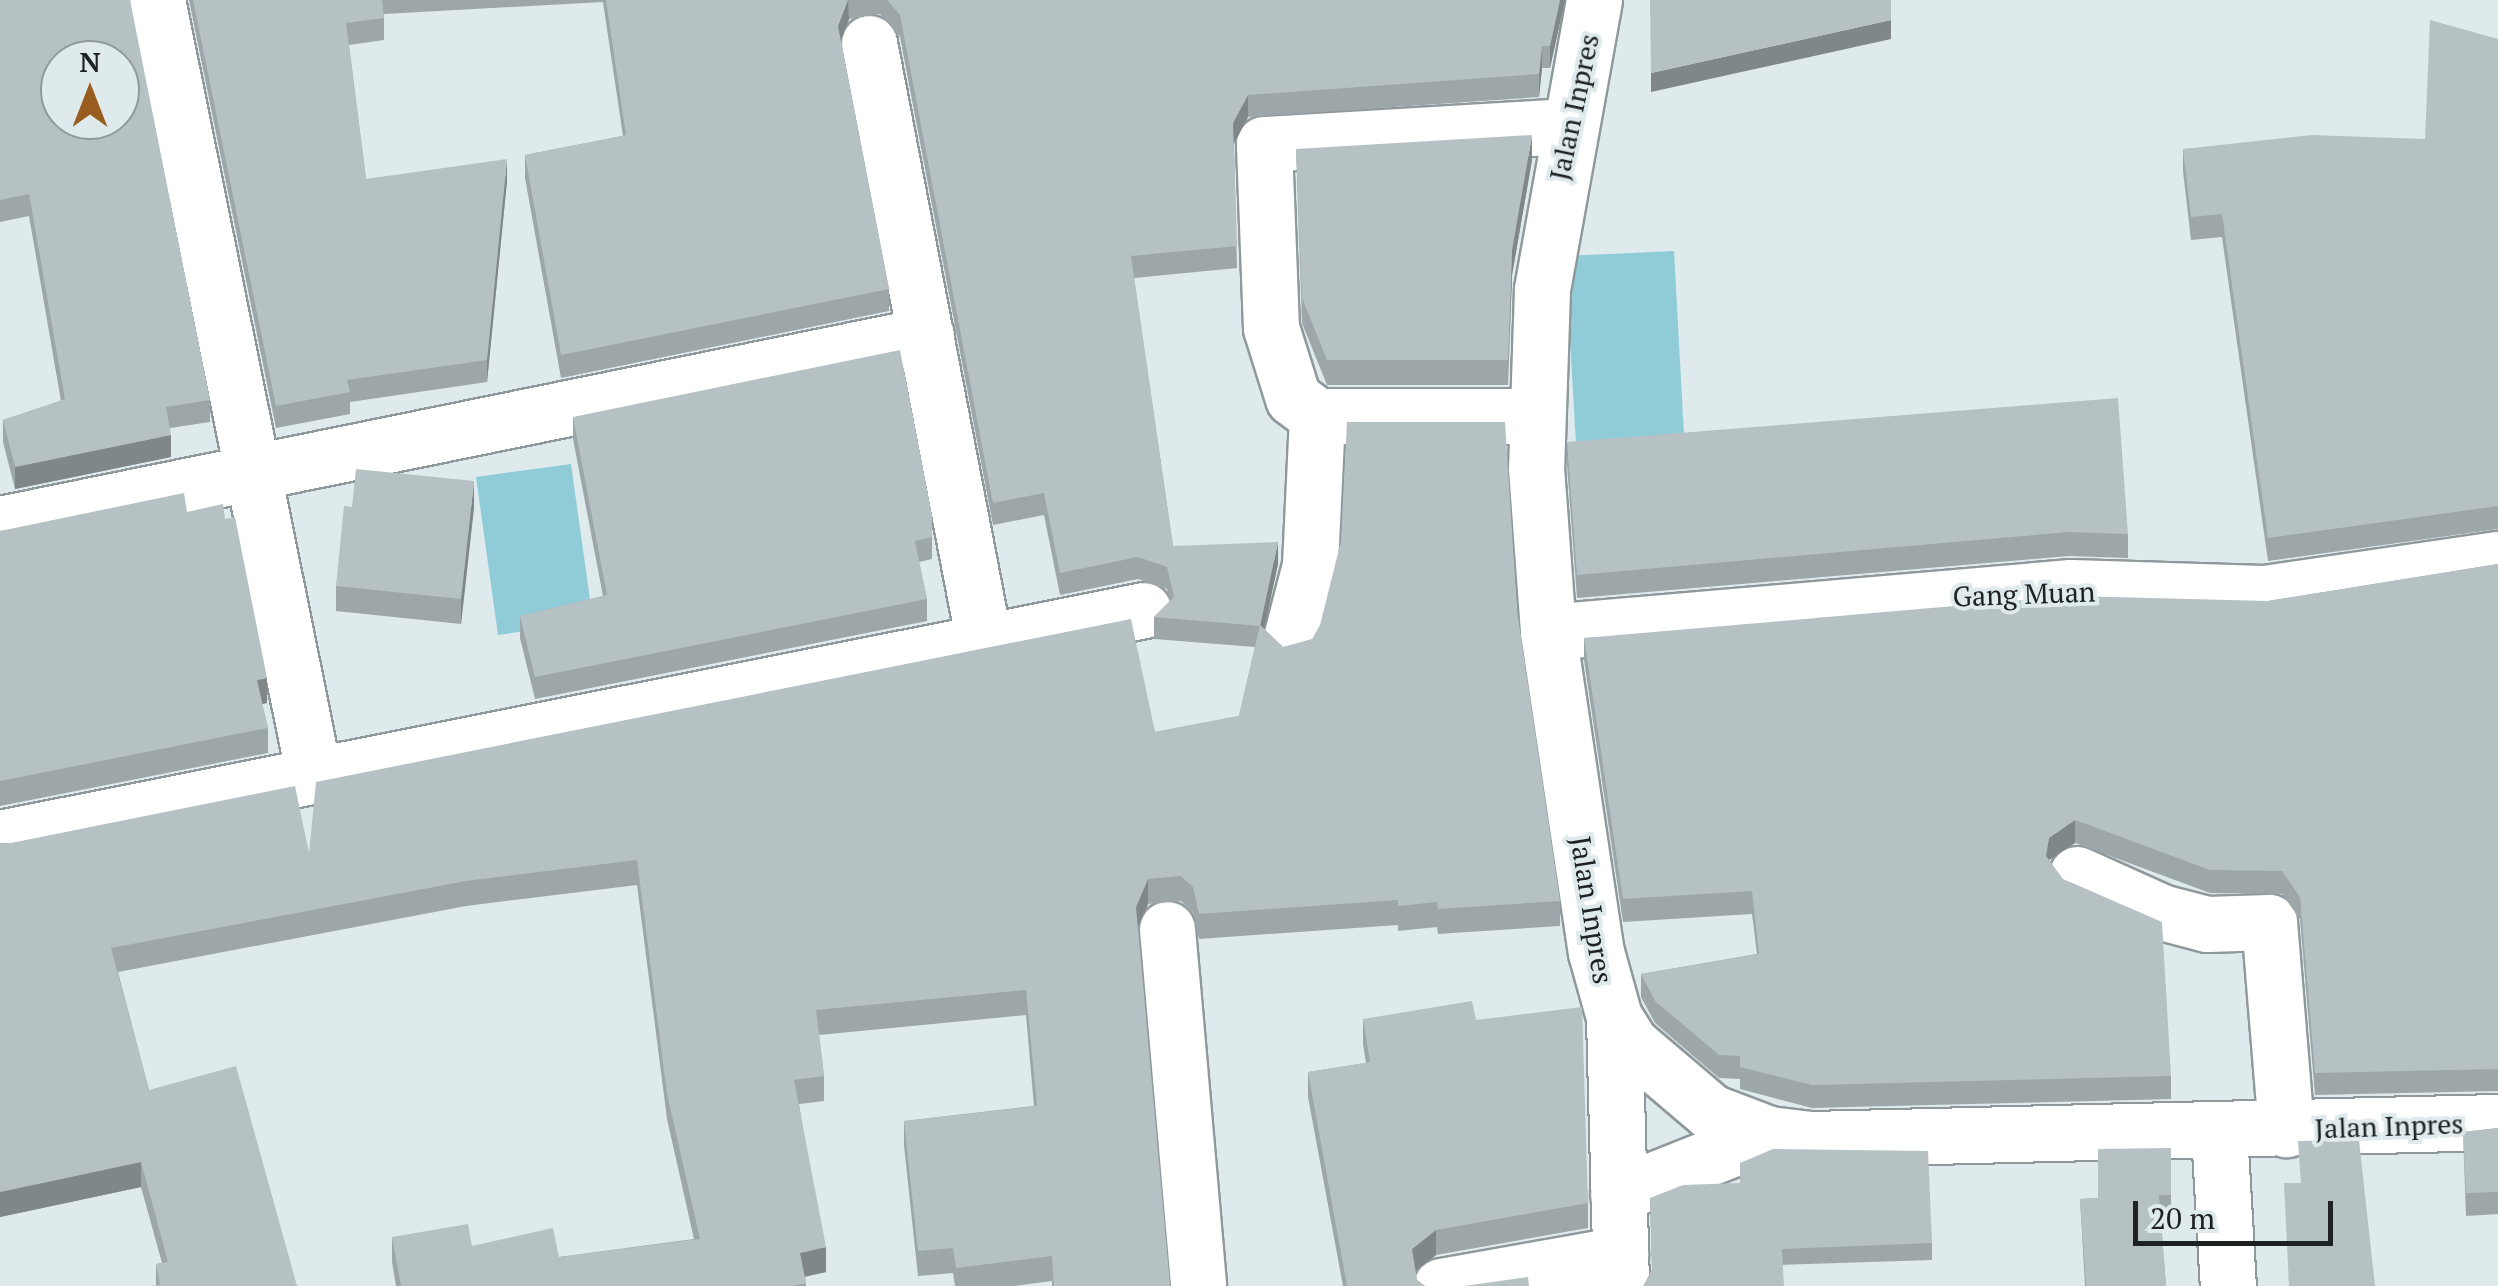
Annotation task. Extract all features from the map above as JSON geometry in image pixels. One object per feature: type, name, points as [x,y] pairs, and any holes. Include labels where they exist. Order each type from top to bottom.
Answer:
[{"type":"street","points":[[157,0],[314,776]]},
{"type":"street","name":"Jalan Inpres","points":[[1594,0],[1542,290],[1536,416],[1548,632],[1596,952],[1614,1017],[1644,1058],[1692,1100],[1770,1134],[1892,1140],[2498,1122]]},
{"type":"street","points":[[870,43],[984,642]]},
{"type":"street","points":[[1536,416],[1317,416],[1293,398],[1271,328],[1264,144],[1570,126]]},
{"type":"street","points":[[0,524],[926,335]]},
{"type":"street","points":[[1290,642],[1310,565],[1317,416]]},
{"type":"street","name":"Gang Muan","points":[[1548,632],[2071,587],[2264,594],[2498,558]]},
{"type":"street","points":[[0,838],[1144,610]]},
{"type":"street","points":[[2077,874],[2161,912],[2207,924],[2269,922],[2286,1130]]},
{"type":"street","points":[[1167,930],[1198,1286]]},
{"type":"street","points":[[1441,1286],[1621,1270],[1614,1017]]},
{"type":"street","points":[[2220,1132],[2228,1286]]},
{"type":"street","points":[[1618,1194],[1770,1134]]},
{"type":"shaded area","points":[[1674,251],[1685,453],[1577,460],[1565,256]]},
{"type":"shaded area","points":[[571,464],[593,621],[498,635],[476,477]]},
{"type":"building","points":[[0,0],[130,0],[138,40],[40,40],[40,140],[140,140],[140,50],[210,400],[166,407],[171,435],[15,467],[3,420],[65,399],[29,194],[0,200]]},
{"type":"building","points":[[193,0],[382,0],[384,18],[346,23],[366,179],[507,159],[487,360],[347,380],[350,392],[276,406]]},
{"type":"building","points":[[606,0],[848,0],[838,26],[889,289],[561,355],[525,155],[626,135]]},
{"type":"building","points":[[887,0],[1560,0],[1550,46],[1542,46],[1539,74],[1248,95],[1233,123],[1237,246],[1131,256],[1173,546],[1278,542],[1260,626],[1154,617],[1174,597],[1167,567],[1138,557],[1060,573],[1044,493],[993,503],[900,15]]},
{"type":"building","points":[[1650,0],[1891,0],[1891,20],[1651,73]]},
{"type":"building","points":[[2430,20],[2498,39],[2498,506],[2268,538],[2222,214],[2191,217],[2183,149],[2312,135],[2425,139]]},
{"type":"building","points":[[1532,135],[1512,250],[1508,360],[1327,360],[1302,298],[1296,149]]},
{"type":"building","points":[[900,350],[932,515],[932,537],[915,541],[927,599],[535,677],[520,616],[607,595],[573,417]]},
{"type":"building","points":[[2118,398],[2128,534],[2069,532],[1577,575],[1567,442]]},
{"type":"building","points":[[1347,422],[1505,422],[1517,611],[1560,901],[1438,909],[1437,902],[1398,906],[1398,900],[1199,914],[1193,887],[1181,876],[1148,879],[1136,907],[1170,1286],[1054,1286],[1052,1256],[956,1268],[953,1248],[918,1251],[904,1121],[1037,1106],[1026,990],[816,1010],[824,1076],[794,1080],[826,1247],[800,1253],[806,1283],[401,1286],[392,1237],[468,1224],[472,1246],[553,1228],[559,1257],[700,1239],[667,1094],[637,860],[466,881],[111,948],[149,1090],[236,1066],[297,1286],[151,1286],[160,1285],[156,1264],[168,1262],[141,1162],[0,1192],[0,843],[295,786],[309,853],[316,782],[1131,619],[1155,732],[1239,716],[1260,625],[1283,647],[1312,639],[1320,625],[1341,541]]},
{"type":"building","points":[[356,469],[474,481],[461,599],[336,586],[344,506],[352,507]]},
{"type":"building","points":[[184,493],[187,512],[223,504],[225,519],[235,517],[267,678],[257,680],[268,728],[0,781],[0,531]]},
{"type":"building","points":[[2498,564],[2498,1069],[2315,1073],[2300,897],[2282,871],[2210,870],[2075,820],[2049,838],[2046,856],[2063,879],[2162,922],[2171,1076],[1812,1085],[1740,1067],[1740,1056],[1719,1055],[1655,1001],[1641,974],[1759,954],[1752,891],[1623,899],[1584,638],[2072,596],[2268,601]]},
{"type":"building","points":[[1472,1001],[1476,1020],[1582,1007],[1588,1203],[1436,1230],[1412,1249],[1417,1280],[1425,1286],[1347,1286],[1308,1072],[1370,1062],[1363,1019]]},
{"type":"building","points":[[2498,1128],[2498,1192],[2466,1193],[2463,1132]]},
{"type":"building","points":[[2359,1140],[2375,1286],[2289,1286],[2284,1183],[2301,1183],[2298,1141]]},
{"type":"building","points":[[2171,1148],[2171,1195],[2159,1195],[2166,1286],[2086,1286],[2080,1199],[2098,1198],[2098,1149]]},
{"type":"building","points":[[1773,1149],[1928,1151],[1932,1243],[1782,1249],[1784,1286],[1643,1286],[1652,1269],[1650,1198],[1683,1185],[1740,1183],[1740,1163]]},
{"type":"building","points":[[1528,1277],[1529,1286],[1464,1286]]}]
